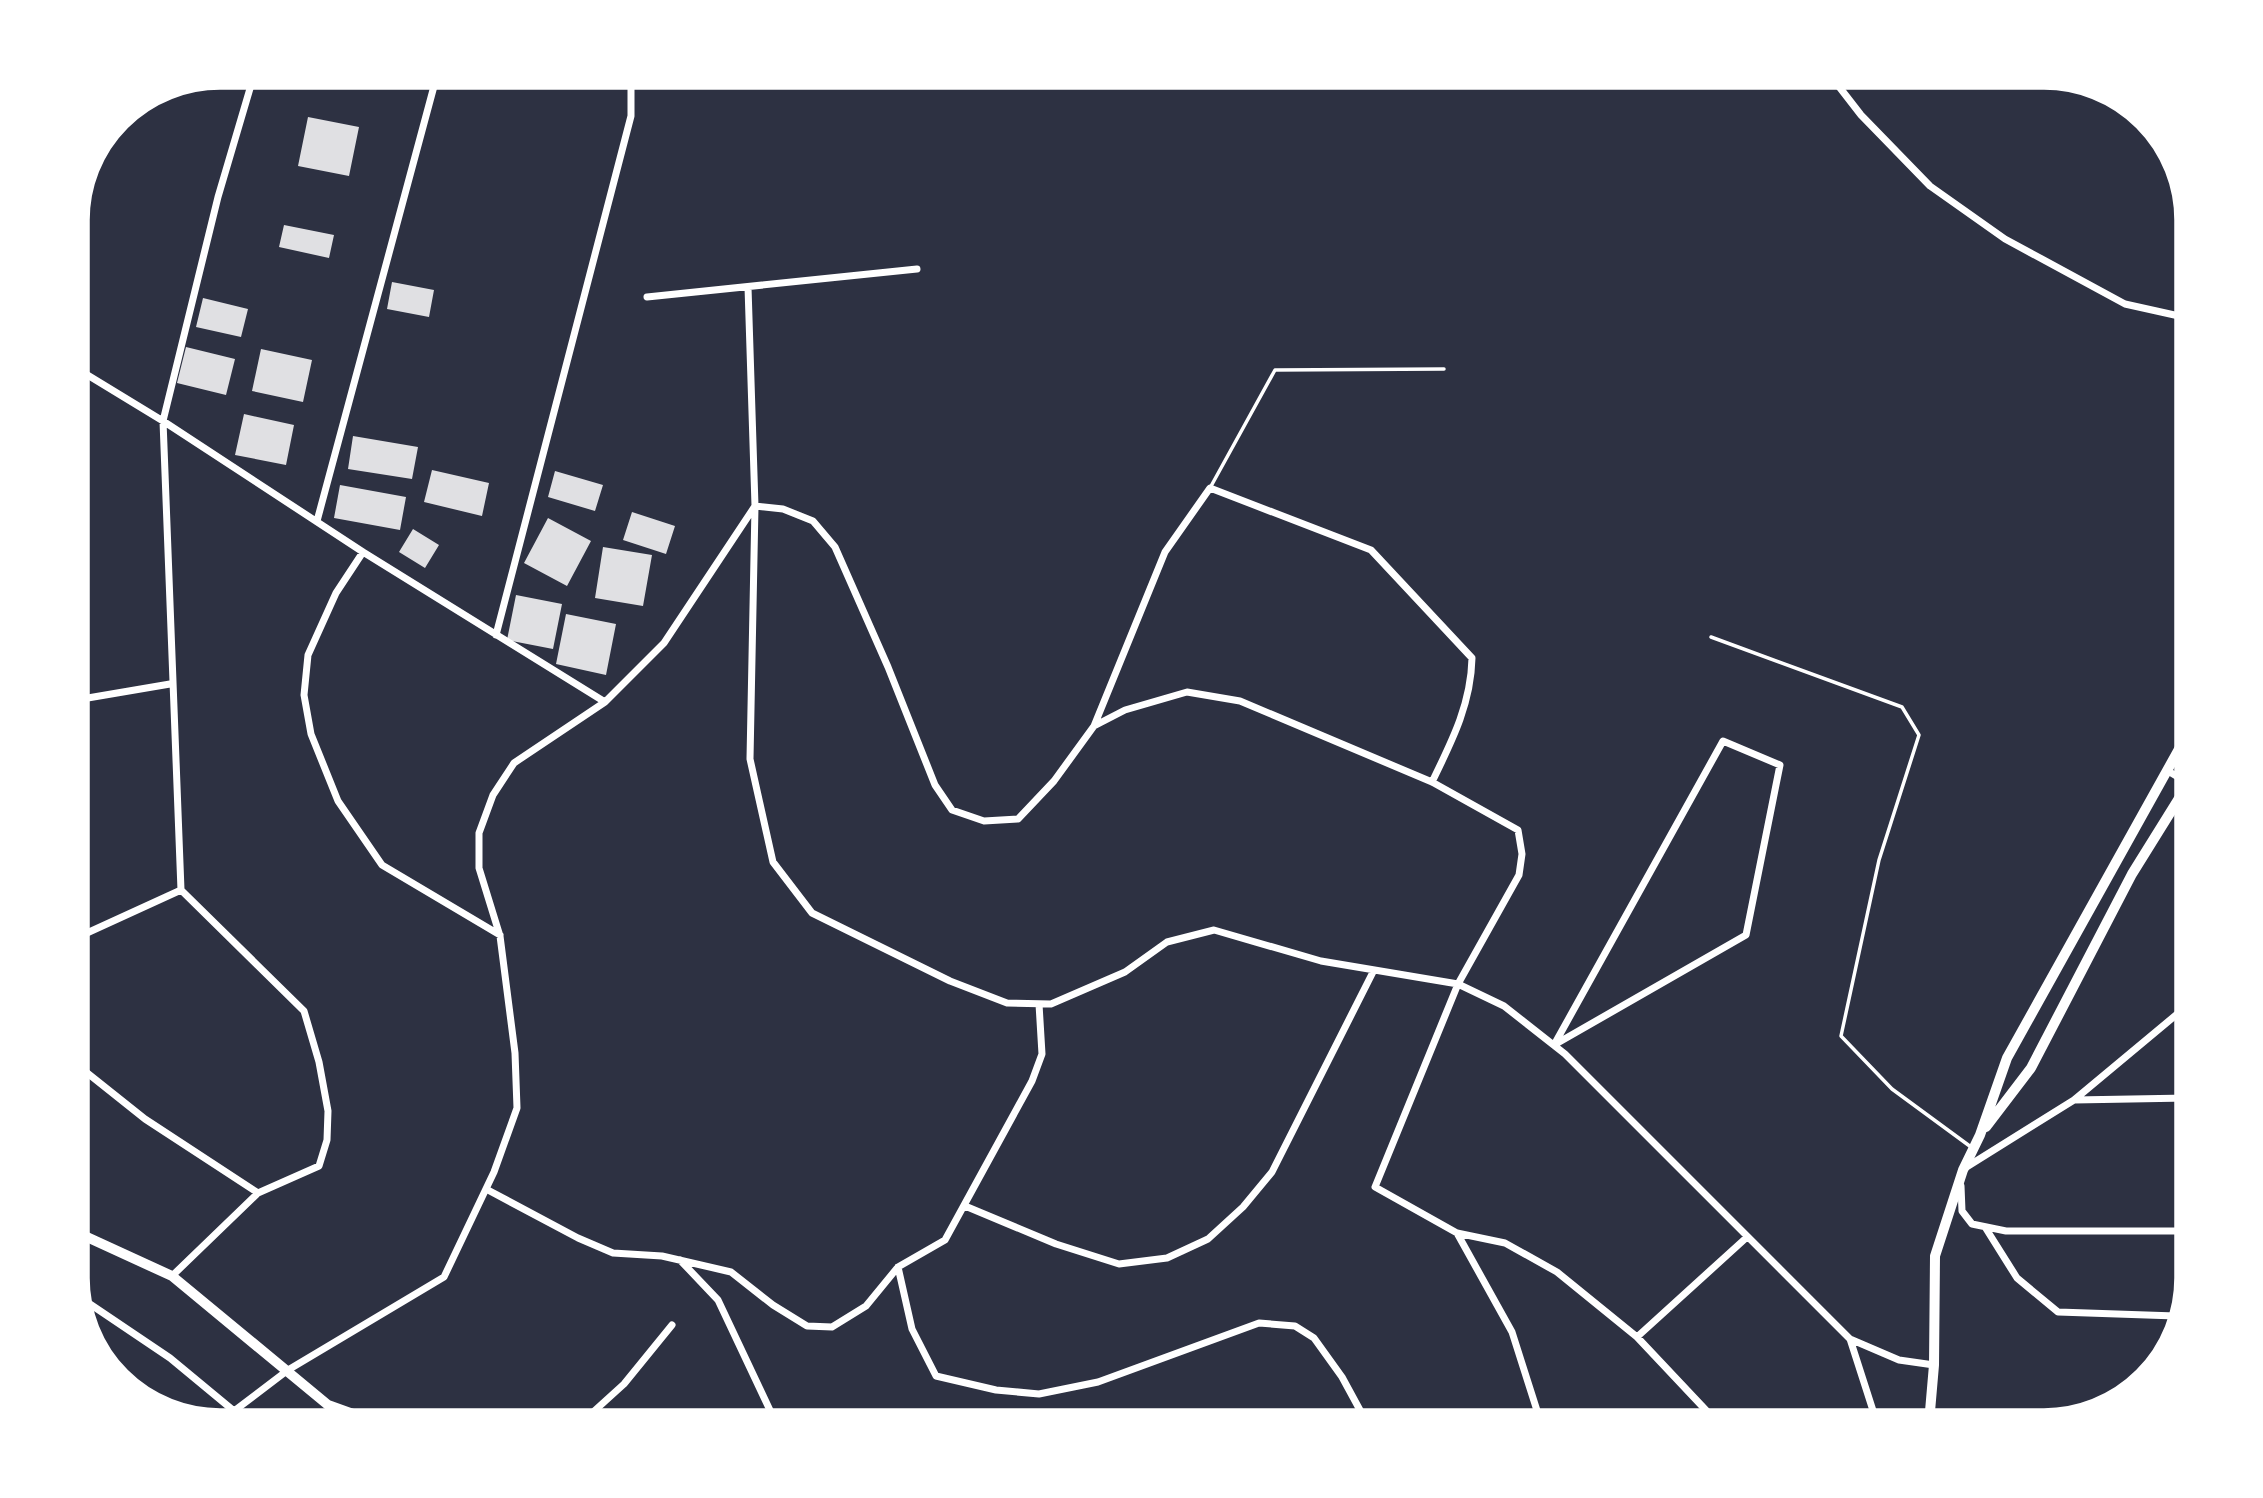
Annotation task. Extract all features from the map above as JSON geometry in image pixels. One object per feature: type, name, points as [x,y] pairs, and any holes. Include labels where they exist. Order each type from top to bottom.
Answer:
[{"type":"main road","points":[[1930,1410],[1934,1365],[1935,1256],[1963,1170],[1980,1135],[2007,1058],[2176,756]]},
{"type":"main road","points":[[1980,1135],[2031,1068],[2132,874],[2176,802]]},
{"type":"street","points":[[172,1276],[258,1193],[319,1166],[327,1140],[328,1111],[319,1062],[304,1011],[181,890],[170,684],[163,421],[249,88]]},
{"type":"street","points":[[317,521],[434,88]]},
{"type":"street","points":[[496,635],[631,116],[631,88]]},
{"type":"street","points":[[1840,88],[1861,116],[1930,186],[1995,231],[2124,304],[2176,315]]},
{"type":"street","points":[[647,297],[917,269]]},
{"type":"street","points":[[748,287],[755,506],[750,759],[773,862],[813,912],[950,981],[1007,1003],[1051,1004],[1125,972],[1167,942],[1214,930],[1321,961],[1458,984],[1504,1006],[1554,1045],[1850,1339],[1899,1360],[1934,1365]]},
{"type":"street","points":[[88,375],[163,421],[363,552],[605,702]]},
{"type":"street","points":[[755,506],[783,509],[813,521],[835,547],[888,667],[926,765],[952,810],[985,821],[1018,819],[1054,781],[1094,726],[1165,552],[1210,488],[1371,550],[1472,658],[1468,700],[1432,782]]},
{"type":"street","points":[[235,1410],[288,1370],[444,1277],[486,1189],[517,1108],[514,1053],[500,936],[479,868],[479,833],[493,795],[514,763],[605,702],[664,643],[755,506]]},
{"type":"street","points":[[363,552],[336,593],[308,655],[304,695],[311,734],[338,801],[382,865],[500,936]]},
{"type":"street","points":[[88,698],[170,684]]},
{"type":"street","points":[[1094,726],[1125,710],[1187,692],[1240,701],[1432,782],[1518,830],[1522,854],[1519,875],[1458,984],[1375,1187],[1457,1233],[1505,1243],[1557,1272],[1637,1337],[1706,1410]]},
{"type":"street","points":[[1723,741],[1780,765],[1746,935],[1554,1045],[1723,741]]},
{"type":"street","points":[[2168,771],[2176,776]]},
{"type":"street","points":[[88,932],[181,890]]},
{"type":"street","points":[[965,1206],[1056,1244],[1119,1264],[1167,1258],[1208,1239],[1243,1208],[1272,1172],[1374,970]]},
{"type":"street","points":[[486,1189],[578,1238],[613,1253],[680,1259],[731,1272],[773,1305],[807,1326],[832,1327],[866,1306],[898,1267],[944,1240],[965,1206],[1039,1063],[1042,1054],[1039,1004]]},
{"type":"street","points":[[2176,1014],[2074,1100],[1963,1170],[1962,1211],[1972,1224],[2006,1231],[2176,1231]]},
{"type":"street","points":[[88,1074],[145,1119],[258,1193]]},
{"type":"street","points":[[2074,1100],[2176,1098]]},
{"type":"street","points":[[1985,1227],[2017,1279],[2058,1312],[2170,1316]]},
{"type":"street","points":[[1457,1233],[1512,1332],[1537,1410]]},
{"type":"street","points":[[88,1238],[172,1276],[328,1405],[342,1410]]},
{"type":"street","points":[[1637,1337],[1746,1238]]},
{"type":"street","points":[[680,1259],[718,1300],[770,1410]]},
{"type":"street","points":[[898,1267],[912,1329],[936,1376],[996,1390],[1039,1394],[1098,1382],[1259,1323],[1294,1326],[1314,1338],[1342,1377],[1360,1410]]},
{"type":"street","points":[[91,1305],[170,1358],[233,1410]]},
{"type":"street","points":[[595,1410],[624,1384],[672,1325]]},
{"type":"street","points":[[1850,1339],[1873,1410]]},
{"type":"lane","points":[[1210,488],[1275,370],[1444,369]]},
{"type":"lane","points":[[1711,637],[1902,706],[1919,735],[1879,860],[1841,1037],[1892,1089],[1973,1149]]},
{"type":"building","points":[[308,117],[359,127],[349,176],[298,166]]},
{"type":"building","points":[[284,225],[334,235],[329,258],[279,247]]},
{"type":"building","points":[[392,282],[434,290],[429,317],[387,309]]},
{"type":"building","points":[[203,298],[248,309],[241,337],[196,327]]},
{"type":"building","points":[[186,347],[235,359],[226,395],[177,383]]},
{"type":"building","points":[[261,349],[312,360],[303,402],[252,391]]},
{"type":"building","points":[[244,414],[294,425],[286,465],[235,455]]},
{"type":"building","points":[[353,436],[418,447],[412,479],[348,469]]},
{"type":"building","points":[[432,470],[489,483],[482,516],[424,502]]},
{"type":"building","points":[[555,471],[603,485],[595,511],[548,497]]},
{"type":"building","points":[[340,485],[406,497],[400,530],[334,518]]},
{"type":"building","points":[[632,512],[675,526],[666,554],[623,540]]},
{"type":"building","points":[[548,518],[591,541],[567,586],[524,563]]},
{"type":"building","points":[[413,529],[439,545],[425,568],[399,552]]},
{"type":"building","points":[[603,547],[652,555],[643,606],[595,598]]},
{"type":"building","points":[[516,595],[562,604],[553,649],[507,640]]},
{"type":"building","points":[[566,614],[616,624],[606,675],[556,664]]}]
